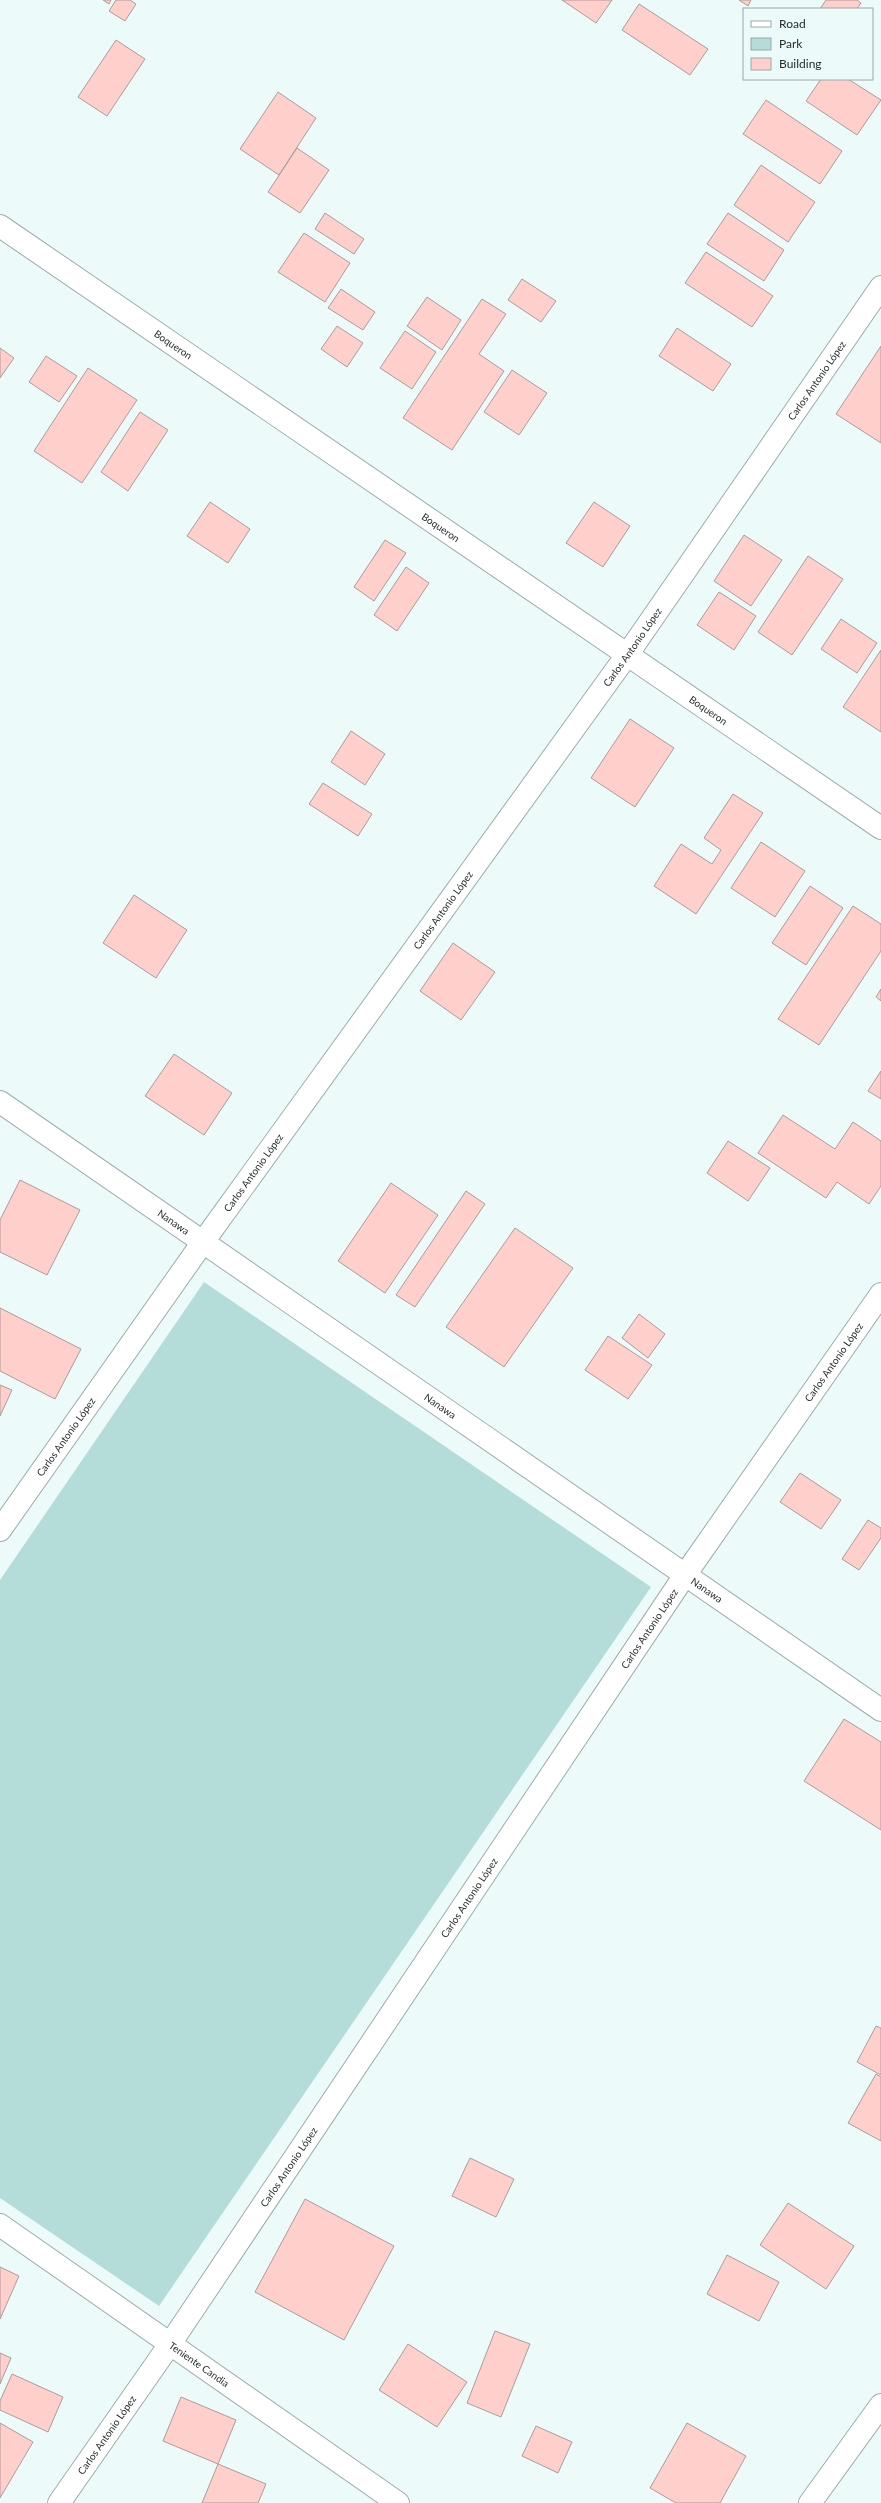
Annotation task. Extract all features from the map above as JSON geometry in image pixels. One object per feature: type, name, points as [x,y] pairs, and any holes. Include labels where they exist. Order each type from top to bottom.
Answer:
[{"type":"street","name":"Boqueron","points":[[0,226],[881,828]]},
{"type":"street","name":"Carlos Antonio López","points":[[0,1530],[203,1242],[627,655],[881,287]]},
{"type":"street","name":"Nanawa","points":[[0,1102],[881,1710]]},
{"type":"street","name":"Carlos Antonio López","points":[[59,2503],[170,2344],[685,1575],[881,1294]]},
{"type":"street","name":"Teniente Candia","points":[[0,2225],[398,2503]]},
{"type":"street","points":[[810,2503],[881,2405]]},
{"type":"green space","points":[[204,1282],[651,1587],[159,2306],[0,2198],[0,1580]]},
{"type":"building","points":[[103,0],[111,0],[109,4]]},
{"type":"building","points":[[116,0],[130,0],[136,4],[125,21],[109,11]]},
{"type":"building","points":[[562,0],[612,0],[596,23]]},
{"type":"building","points":[[739,0],[751,0],[748,6]]},
{"type":"building","points":[[826,0],[857,0],[861,3],[858,8],[821,8]]},
{"type":"building","points":[[639,4],[708,49],[690,75],[622,30]]},
{"type":"building","points":[[116,40],[145,59],[107,116],[78,97]]},
{"type":"building","points":[[820,80],[850,80],[881,100],[857,135],[806,101]]},
{"type":"building","points":[[278,92],[316,118],[279,175],[240,149]]},
{"type":"building","points":[[766,100],[842,151],[820,184],[743,134]]},
{"type":"building","points":[[297,148],[329,170],[300,213],[268,192]]},
{"type":"building","points":[[761,165],[815,202],[788,242],[734,205]]},
{"type":"building","points":[[325,213],[364,239],[354,254],[315,229]]},
{"type":"building","points":[[728,213],[784,250],[764,281],[707,244]]},
{"type":"building","points":[[304,233],[350,263],[325,302],[278,272]]},
{"type":"building","points":[[706,252],[773,296],[752,327],[685,283]]},
{"type":"building","points":[[522,279],[556,301],[541,322],[508,300]]},
{"type":"building","points":[[341,289],[375,312],[363,330],[328,308]]},
{"type":"building","points":[[427,297],[461,320],[442,350],[407,326]]},
{"type":"building","points":[[482,299],[506,314],[479,354],[504,371],[452,450],[403,418]]},
{"type":"building","points":[[337,326],[363,343],[347,367],[321,349]]},
{"type":"building","points":[[677,328],[731,364],[713,391],[659,356]]},
{"type":"building","points":[[405,331],[436,352],[412,389],[380,368]]},
{"type":"building","points":[[881,346],[881,443],[836,414]]},
{"type":"building","points":[[0,348],[14,358],[0,378]]},
{"type":"building","points":[[46,356],[77,376],[59,402],[29,382]]},
{"type":"building","points":[[88,368],[137,400],[82,483],[34,451]]},
{"type":"building","points":[[512,370],[547,393],[519,435],[484,412]]},
{"type":"building","points":[[140,412],[168,430],[128,491],[101,472]]},
{"type":"building","points":[[210,502],[250,529],[228,563],[187,536]]},
{"type":"building","points":[[594,502],[630,526],[603,567],[566,543]]},
{"type":"building","points":[[744,535],[782,560],[751,606],[714,581]]},
{"type":"building","points":[[385,540],[406,553],[374,601],[354,587]]},
{"type":"building","points":[[808,556],[843,579],[792,655],[758,632]]},
{"type":"building","points":[[406,567],[429,583],[397,631],[374,615]]},
{"type":"building","points":[[719,592],[756,616],[734,650],[697,625]]},
{"type":"building","points":[[841,619],[877,643],[857,673],[821,649]]},
{"type":"building","points":[[881,650],[881,732],[843,707]]},
{"type":"building","points":[[630,719],[674,748],[635,807],[591,778]]},
{"type":"building","points":[[351,731],[385,754],[365,785],[331,762]]},
{"type":"building","points":[[323,783],[372,814],[358,836],[309,804]]},
{"type":"building","points":[[733,794],[763,813],[696,914],[654,886],[681,844],[712,864],[721,850],[704,838]]},
{"type":"building","points":[[761,842],[805,871],[775,917],[731,888]]},
{"type":"building","points":[[810,886],[843,908],[806,965],[772,943]]},
{"type":"building","points":[[134,895],[187,930],[156,978],[103,943]]},
{"type":"building","points":[[853,906],[881,924],[881,951],[819,1045],[778,1019]]},
{"type":"building","points":[[453,943],[495,972],[461,1020],[420,991]]},
{"type":"building","points":[[881,989],[881,1001],[876,997]]},
{"type":"building","points":[[174,1054],[232,1093],[204,1135],[145,1096]]},
{"type":"building","points":[[881,1071],[881,1099],[868,1091]]},
{"type":"building","points":[[783,1115],[835,1149],[853,1122],[881,1141],[881,1186],[869,1204],[837,1182],[826,1198],[758,1153]]},
{"type":"building","points":[[728,1141],[770,1168],[748,1201],[707,1173]]},
{"type":"building","points":[[20,1180],[80,1210],[47,1275],[0,1252],[0,1220]]},
{"type":"building","points":[[391,1183],[438,1215],[385,1293],[338,1261]]},
{"type":"building","points":[[466,1191],[485,1204],[415,1307],[396,1295]]},
{"type":"building","points":[[515,1228],[573,1268],[504,1367],[446,1327]]},
{"type":"building","points":[[0,1308],[81,1349],[55,1399],[0,1371]]},
{"type":"building","points":[[639,1314],[665,1334],[648,1358],[622,1338]]},
{"type":"building","points":[[608,1336],[652,1365],[628,1399],[585,1370]]},
{"type":"building","points":[[0,1385],[12,1390],[0,1416]]},
{"type":"building","points":[[800,1473],[841,1500],[821,1529],[780,1502]]},
{"type":"building","points":[[868,1520],[881,1528],[881,1538],[859,1570],[842,1559]]},
{"type":"building","points":[[844,1719],[881,1742],[881,1830],[804,1781]]},
{"type":"building","points":[[876,2026],[881,2028],[881,2075],[857,2062]]},
{"type":"building","points":[[876,2074],[881,2077],[881,2141],[848,2123]]},
{"type":"building","points":[[470,2158],[514,2179],[496,2217],[452,2196]]},
{"type":"building","points":[[305,2199],[394,2246],[344,2340],[255,2292]]},
{"type":"building","points":[[788,2203],[854,2246],[826,2289],[760,2245]]},
{"type":"building","points":[[727,2255],[779,2282],[759,2321],[707,2294]]},
{"type":"building","points":[[0,2267],[19,2276],[0,2319]]},
{"type":"building","points":[[495,2331],[530,2344],[501,2417],[467,2403]]},
{"type":"building","points":[[408,2344],[467,2382],[437,2427],[379,2390]]},
{"type":"building","points":[[0,2353],[11,2358],[0,2384]]},
{"type":"building","points":[[12,2374],[63,2397],[48,2432],[0,2410],[0,2401]]},
{"type":"building","points":[[181,2397],[236,2420],[218,2464],[163,2441]]},
{"type":"building","points":[[0,2423],[33,2442],[0,2498]]},
{"type":"building","points":[[687,2423],[746,2456],[720,2503],[676,2503],[650,2488]]},
{"type":"building","points":[[536,2426],[572,2442],[558,2473],[522,2456]]},
{"type":"building","points":[[218,2464],[266,2484],[258,2503],[202,2503]]}]
